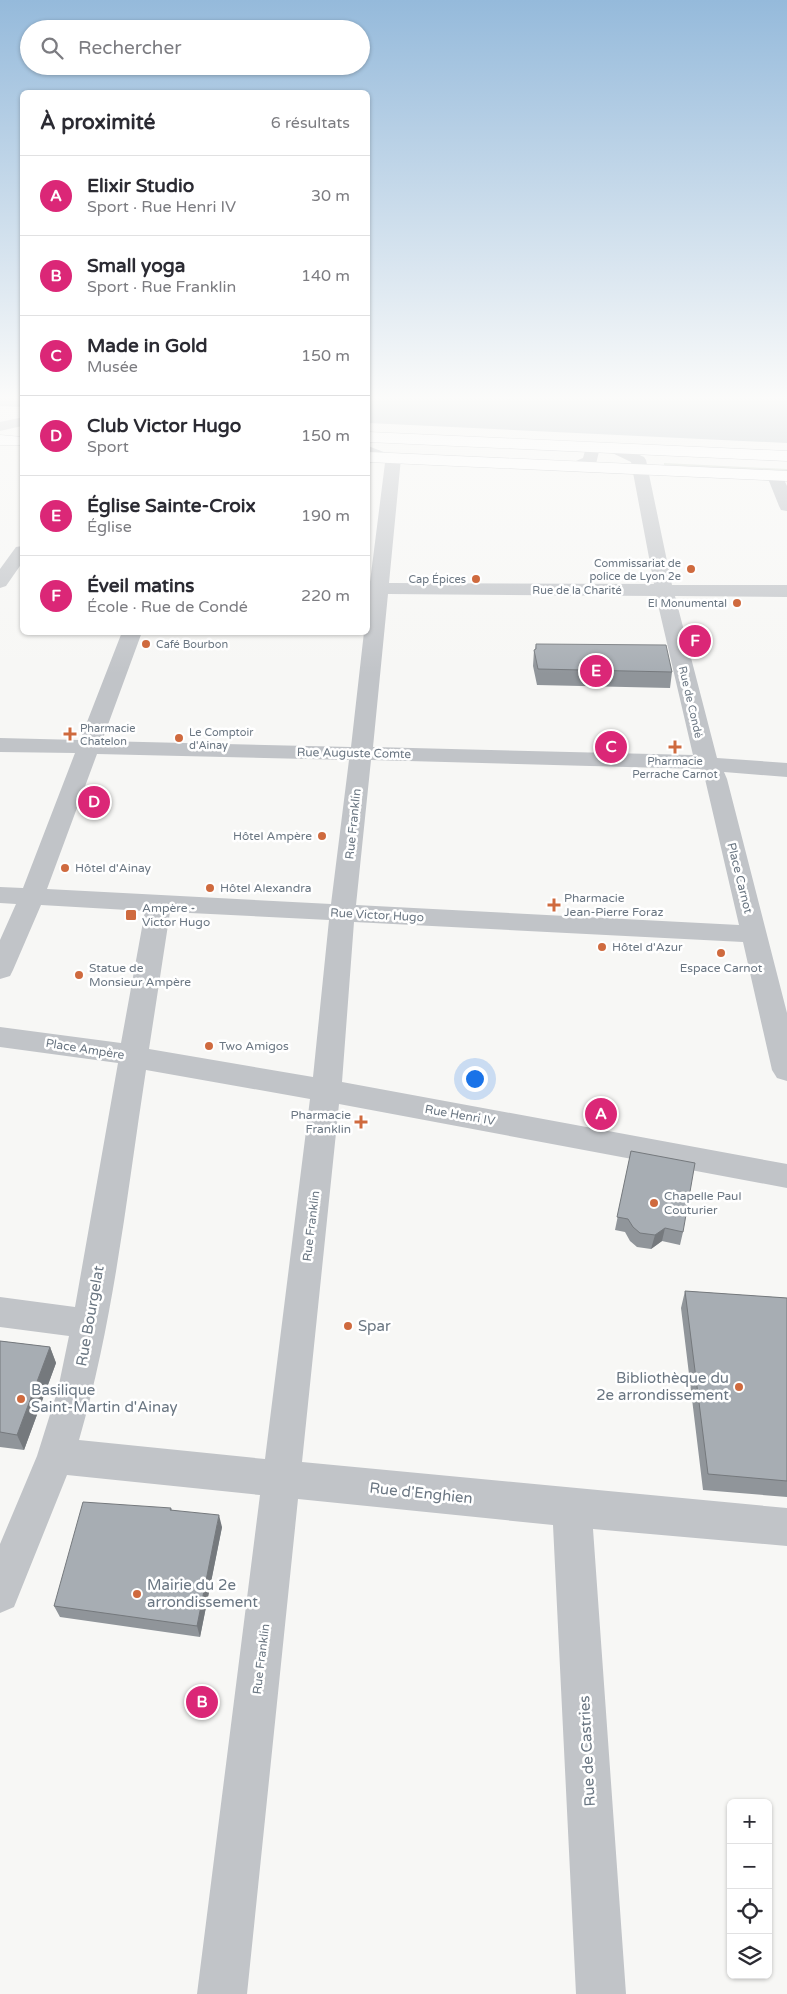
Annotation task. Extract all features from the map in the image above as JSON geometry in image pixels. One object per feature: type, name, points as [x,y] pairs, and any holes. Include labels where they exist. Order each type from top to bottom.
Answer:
[{"type":"street","name":"Rue Franklin","points":[[222,1994],[326,1091],[342,914],[361,753],[374,589],[386,488]]},
{"type":"street","name":"Rue de Condé","points":[[644,488],[664,590],[702,753],[708,764]]},
{"type":"street","points":[[783,488],[787,506]]},
{"type":"street","points":[[4,582],[20,554]]},
{"type":"street","name":"Rue de la Charité","points":[[374,589],[787,591]]},
{"type":"street","points":[[0,970],[32,897],[131,635]]},
{"type":"street","name":"Rue Auguste Comte","points":[[0,745],[688,761],[708,764]]},
{"type":"street","points":[[708,764],[787,770]]},
{"type":"street","name":"Place Carnot","points":[[708,764],[716,779],[787,1070]]},
{"type":"street","name":"Rue Victor Hugo","points":[[0,895],[754,934]]},
{"type":"street","name":"Place Ampère","points":[[0,1037],[114,1051],[133,1057],[159,903]]},
{"type":"street","name":"Rue Henri IV","points":[[133,1057],[787,1176]]},
{"type":"street","name":"Rue Bourgelat","points":[[0,1593],[56,1456],[76,1389],[89,1324],[133,1057]]},
{"type":"street","points":[[0,1312],[89,1324]]},
{"type":"street","name":"Rue d'Enghien","points":[[56,1456],[572,1508],[787,1527]]},
{"type":"street","name":"Rue de Castries","points":[[572,1508],[601,1994]]},
{"type":"building","points":[[536,644],[666,645],[672,672],[538,669],[534,650],[536,649]]},
{"type":"building","name":"Chapelle Paul Couturier","points":[[631,1151],[695,1163],[683,1232],[665,1228],[655,1235],[640,1233],[628,1219],[617,1217]]},
{"type":"building","name":"Bibliothèque du 2e arrondissement","points":[[685,1291],[787,1298],[787,1481],[708,1474]]},
{"type":"building","name":"Basilique Saint-Martin d'Ainay","points":[[0,1341],[50,1347],[17,1435],[0,1432]]},
{"type":"building","name":"Mairie du 2e arrondissement","points":[[83,1502],[171,1508],[170,1510],[219,1515],[197,1626],[54,1606]]},
{"type":"place","name":"Commissariat de police de Lyon 2e","points":[[691,569]]},
{"type":"place","name":"Cap Épices","points":[[476,579]]},
{"type":"place","name":"El Monumental","points":[[737,603]]},
{"type":"place","name":"Éveil matins","points":[[695,641]]},
{"type":"place","name":"Café Bourbon","points":[[146,644]]},
{"type":"place","name":"Église Sainte-Croix","points":[[596,671]]},
{"type":"place","name":"Pharmacie Chatelon","points":[[70,734]]},
{"type":"place","name":"Le Comptoir d'Ainay","points":[[179,738]]},
{"type":"place","name":"Made in Gold","points":[[611,747]]},
{"type":"place","name":"Pharmacie Perrache Carnot","points":[[675,747]]},
{"type":"place","name":"Club Victor Hugo","points":[[94,802]]},
{"type":"place","name":"Hôtel Ampère","points":[[322,836]]},
{"type":"place","name":"Hôtel d'Ainay","points":[[65,868]]},
{"type":"place","name":"Hôtel Alexandra","points":[[210,888]]},
{"type":"place","name":"Pharmacie Jean-Pierre Foraz","points":[[554,905]]},
{"type":"place","name":"Ampère - Victor Hugo","points":[[131,915]]},
{"type":"place","name":"Hôtel d'Azur","points":[[602,947]]},
{"type":"place","name":"Espace Carnot","points":[[721,953]]},
{"type":"place","name":"Statue de Monsieur Ampère","points":[[79,975]]},
{"type":"place","name":"Two Amigos","points":[[209,1046]]},
{"type":"place","name":"Elixir Studio","points":[[601,1114]]},
{"type":"place","name":"Pharmacie Franklin","points":[[361,1122]]},
{"type":"place","name":"Chapelle Paul Couturier","points":[[654,1203]]},
{"type":"place","name":"Spar","points":[[348,1326]]},
{"type":"place","name":"Bibliothèque du 2e arrondissement","points":[[739,1387]]},
{"type":"place","name":"Basilique Saint-Martin d'Ainay","points":[[21,1399]]},
{"type":"place","name":"Mairie du 2e arrondissement","points":[[137,1594]]},
{"type":"place","name":"Small yoga","points":[[202,1702]]}]
